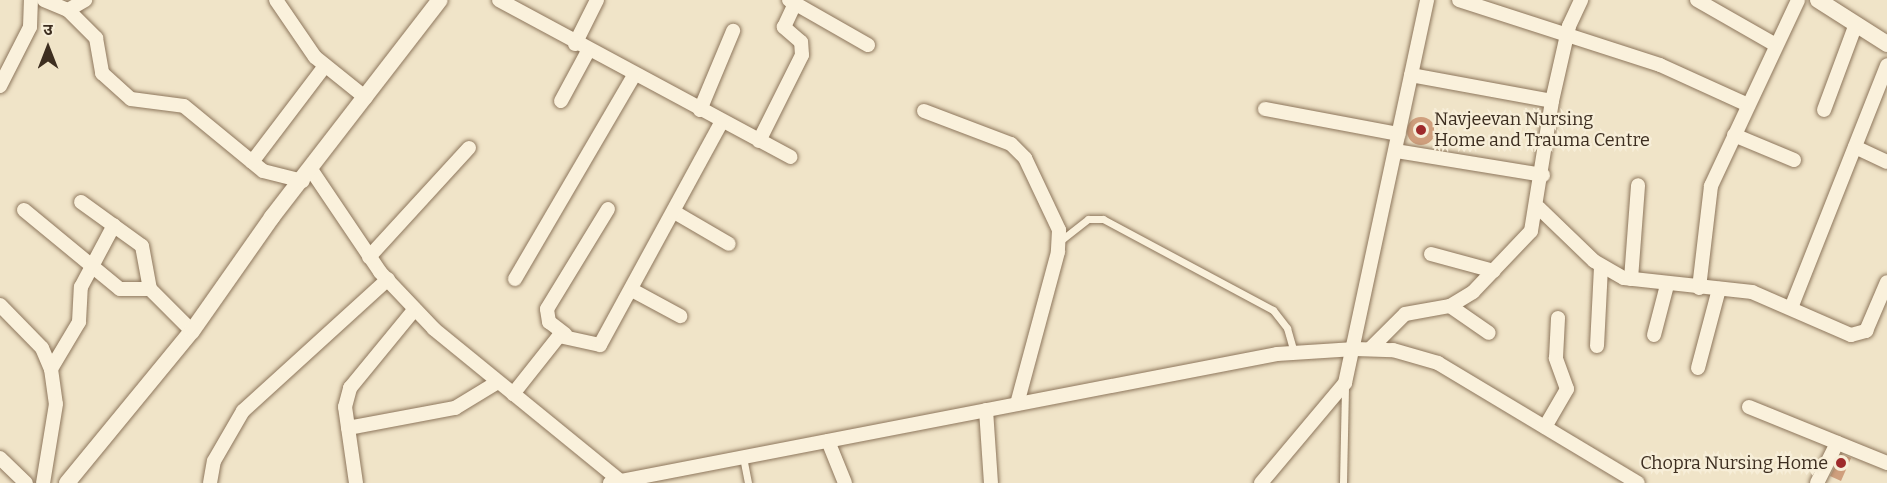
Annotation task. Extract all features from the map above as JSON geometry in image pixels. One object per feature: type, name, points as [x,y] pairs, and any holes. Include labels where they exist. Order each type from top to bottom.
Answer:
[{"type":"street","points":[[0,86],[30,27],[31,0]]},
{"type":"street","points":[[44,0],[68,10],[96,38],[98,64],[108,81],[139,102],[184,106],[252,162],[276,177],[307,176]]},
{"type":"street","points":[[68,10],[85,0]]},
{"type":"street","points":[[276,0],[302,42],[325,66],[366,98]]},
{"type":"street","points":[[67,483],[192,331],[440,0]]},
{"type":"street","points":[[499,0],[575,44],[790,157]]},
{"type":"street","points":[[575,44],[597,0]]},
{"type":"street","points":[[812,13],[819,0]]},
{"type":"street","points":[[1261,483],[1345,383],[1355,349],[1426,0]]},
{"type":"street","points":[[1459,0],[1660,65],[1748,105]]},
{"type":"street","points":[[1370,349],[1405,314],[1450,306],[1494,271],[1531,231],[1539,208],[1552,101],[1567,35],[1581,0]]},
{"type":"street","points":[[1697,0],[1776,45]]},
{"type":"street","points":[[1699,288],[1711,186],[1798,0]]},
{"type":"street","points":[[1818,0],[1887,44]]},
{"type":"street","points":[[759,141],[802,55],[801,42],[784,27],[792,2],[868,45]]},
{"type":"street","points":[[1824,110],[1856,24]]},
{"type":"street","points":[[700,110],[733,31]]},
{"type":"street","points":[[561,101],[588,51]]},
{"type":"street","points":[[1791,308],[1887,64]]},
{"type":"street","points":[[252,162],[325,66]]},
{"type":"street","points":[[515,279],[634,75]]},
{"type":"street","points":[[1411,75],[1552,101]]},
{"type":"street","points":[[1265,109],[1399,134]]},
{"type":"street","points":[[924,111],[1011,144],[1025,158],[1055,218],[1060,241],[1017,404]]},
{"type":"street","points":[[608,209],[546,309],[549,322],[565,334],[589,346],[600,345],[676,213],[722,121]]},
{"type":"street","points":[[1734,135],[1794,160]]},
{"type":"street","points":[[1855,147],[1887,162]]},
{"type":"street","points":[[369,256],[469,148]]},
{"type":"street","points":[[1396,151],[1543,175]]},
{"type":"street","points":[[307,176],[369,256],[416,309],[498,382],[619,482],[1017,404],[1294,353],[1370,349],[1438,363],[1638,483]]},
{"type":"street","points":[[1631,279],[1638,185]]},
{"type":"street","points":[[81,202],[114,225],[146,254],[150,289],[192,331]]},
{"type":"street","points":[[1539,208],[1601,266],[1631,279],[1667,285],[1752,292],[1858,335],[1870,324],[1887,282]]},
{"type":"street","points":[[24,210],[129,293],[150,289]]},
{"type":"street","points":[[676,213],[729,244]]},
{"type":"street","points":[[51,369],[79,321],[81,287],[114,225]]},
{"type":"street","points":[[1431,254],[1494,271]]},
{"type":"street","points":[[1597,346],[1601,266]]},
{"type":"street","points":[[210,483],[214,461],[243,411],[388,279]]},
{"type":"street","points":[[1654,335],[1667,285]]},
{"type":"street","points":[[1698,368],[1719,289]]},
{"type":"street","points":[[632,290],[680,316]]},
{"type":"street","points":[[0,305],[42,348],[51,369],[56,404],[43,483]]},
{"type":"street","points":[[1450,306],[1490,333]]},
{"type":"street","points":[[356,483],[348,428],[350,388],[416,309]]},
{"type":"street","points":[[1545,428],[1567,389],[1556,358],[1558,318]]},
{"type":"street","points":[[513,394],[554,341],[565,334]]},
{"type":"street","points":[[348,428],[455,408],[498,382]]},
{"type":"street","points":[[1749,407],[1887,463]]},
{"type":"street","points":[[986,410],[992,483]]},
{"type":"street","points":[[828,441],[845,483]]},
{"type":"street","points":[[1817,483],[1837,443]]},
{"type":"street","points":[[0,458],[26,483]]},
{"type":"lane","points":[[1060,241],[1088,219],[1103,219],[1273,310],[1287,328],[1294,353]]},
{"type":"lane","points":[[1343,483],[1345,383]]},
{"type":"lane","points":[[743,457],[748,483]]},
{"type":"building","points":[[1421,117],[1431,121],[1435,131],[1431,141],[1421,145],[1411,141],[1407,131],[1411,121]]},
{"type":"building","points":[[1841,454],[1851,458],[1841,481],[1830,476]]},
{"type":"place","name":"Navjeevan Nursing Home and Trauma Centre","points":[[1421,130]]},
{"type":"place","name":"Chopra Nursing Home","points":[[1841,463]]}]
